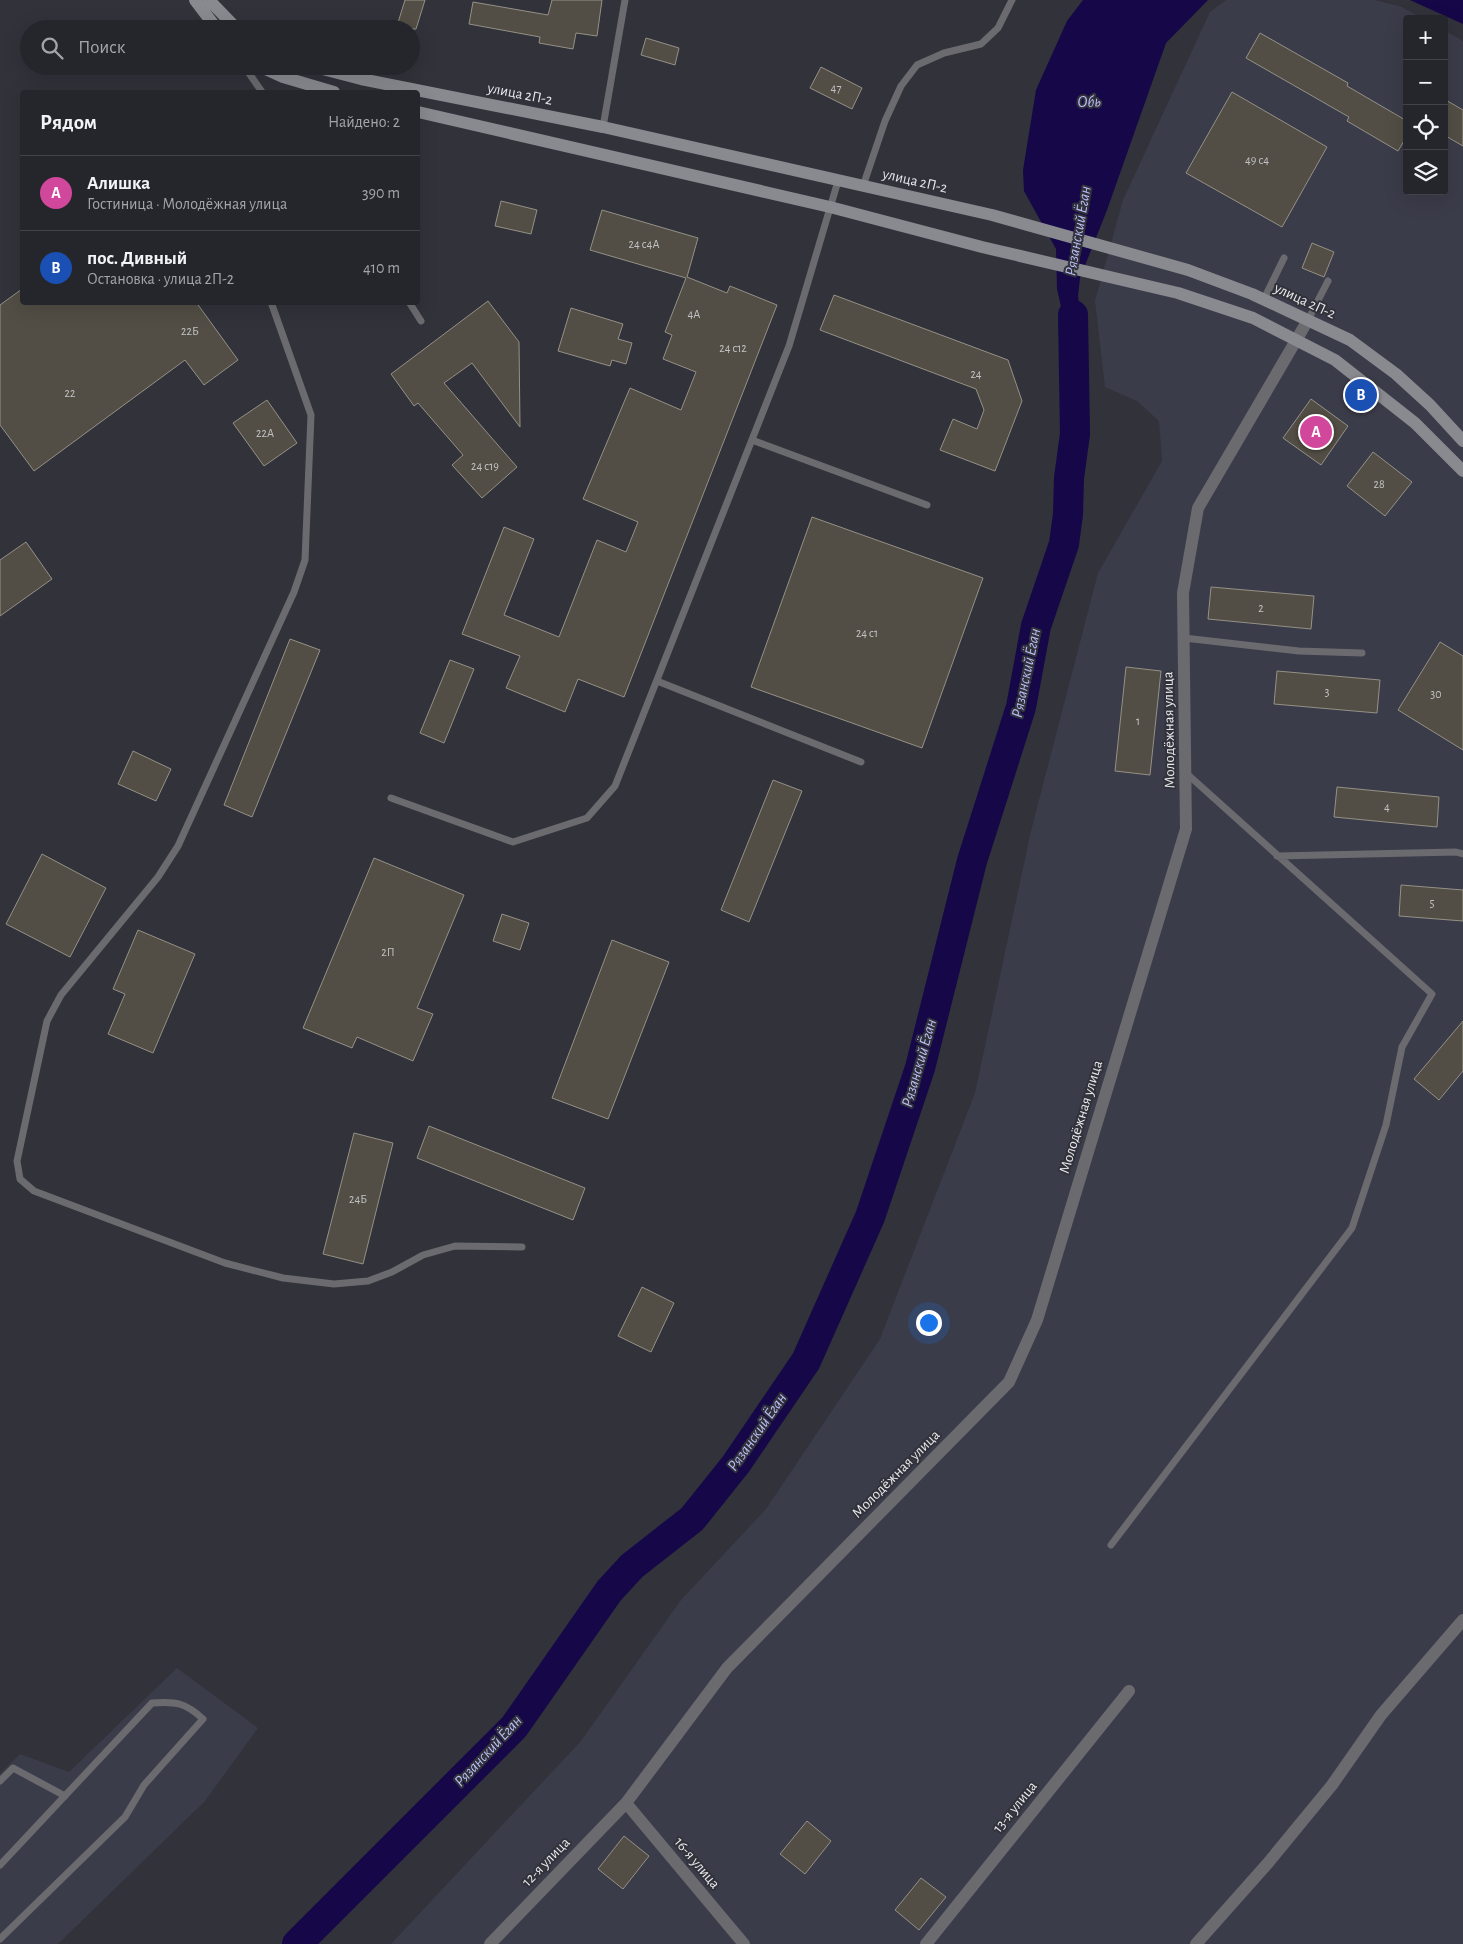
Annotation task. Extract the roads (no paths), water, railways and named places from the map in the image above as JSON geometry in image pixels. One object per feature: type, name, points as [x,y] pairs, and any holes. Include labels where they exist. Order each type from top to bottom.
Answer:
[{"type":"main road","points":[[195,0],[210,20]]},
{"type":"main road","points":[[209,0],[228,20]]},
{"type":"main road","points":[[279,75],[327,90]]},
{"type":"main road","name":"улица 2П-2","points":[[346,75],[416,90]]},
{"type":"main road","name":"улица 2П-2","points":[[420,91],[602,127],[992,215],[1188,270],[1264,299],[1350,340],[1396,374],[1430,405],[1463,441]]},
{"type":"main road","points":[[420,112],[830,208],[1178,294],[1252,318],[1336,360],[1415,423],[1463,471]]},
{"type":"street","name":"Молодёжная улица","points":[[626,1803],[727,1668],[1010,1382],[1037,1320],[1186,829],[1183,592],[1198,508],[1308,320]]},
{"type":"street","points":[[1196,1944],[1268,1863],[1332,1785],[1381,1715],[1463,1620]]},
{"type":"street","name":"13-я улица","points":[[926,1944],[1129,1690]]},
{"type":"street","name":"12-я улица","points":[[490,1944],[626,1803]]},
{"type":"street","name":"16-я улица","points":[[626,1803],[744,1944]]},
{"type":"lane","points":[[602,127],[625,0]]},
{"type":"lane","points":[[863,186],[885,121],[901,86],[917,65],[944,53],[981,44],[998,28],[1012,0]]},
{"type":"lane","points":[[250,75],[259,90]]},
{"type":"lane","points":[[391,798],[513,842],[588,818],[615,786],[789,346],[838,181]]},
{"type":"lane","points":[[1264,299],[1284,258]]},
{"type":"lane","points":[[1308,320],[1328,281]]},
{"type":"lane","points":[[272,305],[311,415],[305,560],[294,592],[178,846],[158,877],[61,994],[47,1021],[17,1161],[20,1179],[34,1191],[225,1263],[283,1278],[334,1284],[368,1281],[392,1272],[423,1255],[455,1246],[522,1247]]},
{"type":"lane","points":[[411,305],[421,321]]},
{"type":"lane","points":[[752,440],[926,505]]},
{"type":"lane","points":[[1184,638],[1299,651],[1362,653]]},
{"type":"lane","points":[[657,681],[861,762]]},
{"type":"lane","points":[[1111,1545],[1352,1228],[1386,1125],[1402,1047],[1432,994],[1186,773]]},
{"type":"lane","points":[[1277,856],[1456,852],[1463,854]]},
{"type":"lane","points":[[0,1865],[152,1703],[171,1701],[190,1707],[203,1719],[144,1785],[125,1818],[0,1939]]},
{"type":"lane","points":[[0,1781],[13,1768],[65,1796]]},
{"type":"water","name":"Обь","points":[[1083,0],[1208,0],[1166,43],[1107,210],[1080,278],[1078,296],[1085,357],[1065,353],[1065,324],[1057,289],[1056,249],[1024,191],[1023,170],[1036,90],[1067,21]]},
{"type":"water","points":[[1410,0],[1463,0],[1463,24],[1448,17],[1448,15],[1443,15]]},
{"type":"waterway","name":"Рязанский Ёган","points":[[297,1944],[514,1727],[609,1591],[632,1566],[692,1519],[736,1464],[806,1361],[870,1217],[920,1068],[972,861],[1021,707],[1036,626],[1064,544],[1068,514],[1069,478],[1075,434],[1073,315]]},
{"type":"place","name":"пос. Дивный","points":[[1361,395]]},
{"type":"place","name":"Алишка","points":[[1316,432]]}]
